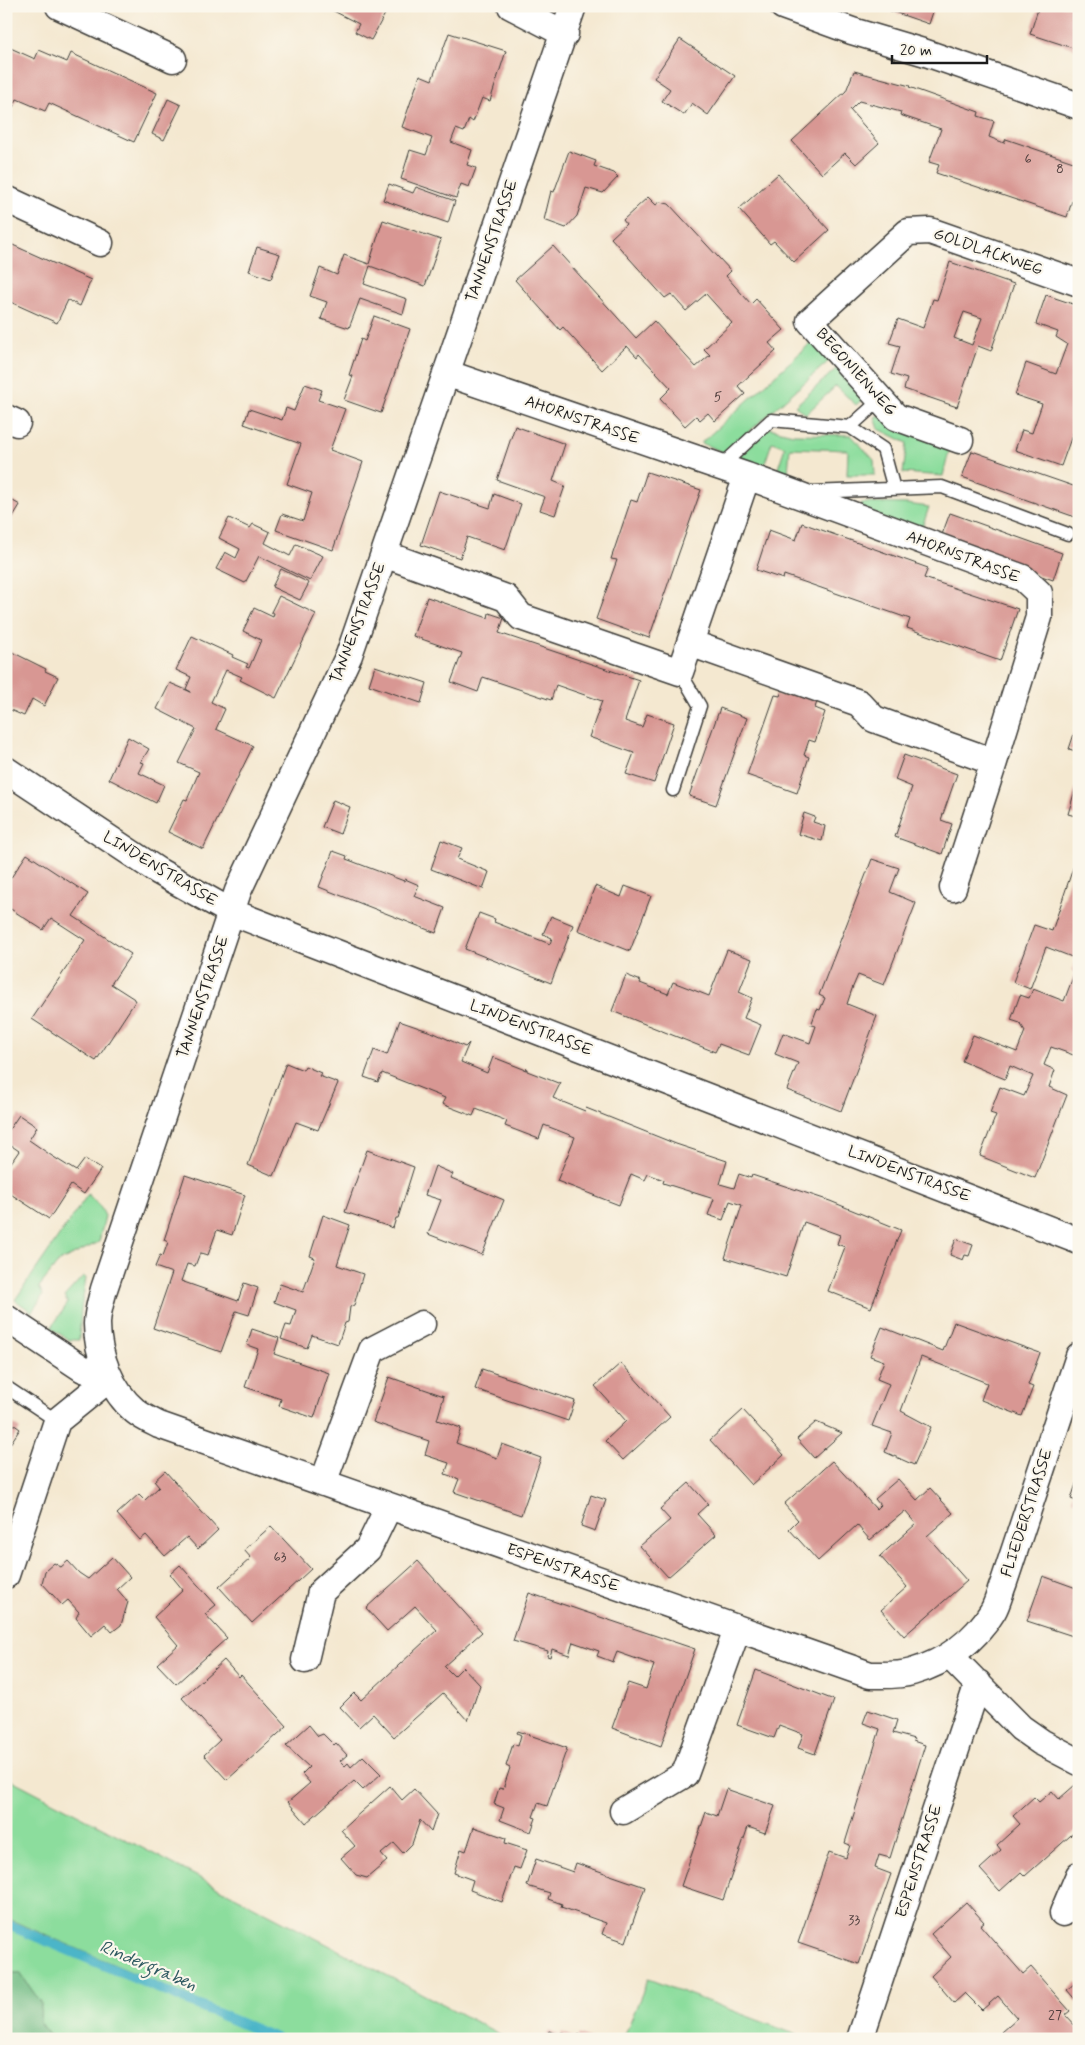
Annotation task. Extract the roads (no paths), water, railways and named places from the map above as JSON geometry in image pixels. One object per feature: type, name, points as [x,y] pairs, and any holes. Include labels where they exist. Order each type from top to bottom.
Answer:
[{"type":"street","points":[[59,6],[173,59]]},
{"type":"street","points":[[511,6],[565,34]]},
{"type":"street","name":"TANNENSTRASSE","points":[[124,1232],[238,891],[349,655],[565,34],[573,6]]},
{"type":"street","points":[[783,6],[852,31],[926,53],[1079,106]]},
{"type":"street","points":[[6,199],[100,243]]},
{"type":"street","name":"GOLDLACKWEG","points":[[810,321],[908,232],[930,231],[1079,284]]},
{"type":"street","name":"BEGONIENWEG","points":[[810,321],[896,418],[960,440]]},
{"type":"street","name":"AHORNSTRASSE","points":[[446,373],[794,493],[1023,578],[1039,593],[1039,617],[953,888]]},
{"type":"street","points":[[384,554],[506,598],[521,617],[680,672],[747,476]]},
{"type":"street","points":[[690,643],[859,703],[874,719],[994,762]]},
{"type":"street","name":"LINDENSTRASSE","points":[[6,770],[158,871],[231,912],[1079,1241]]},
{"type":"street","name":"ESPENSTRASSE","points":[[124,1232],[104,1289],[97,1322],[102,1356],[110,1378],[119,1393],[135,1411],[159,1425],[737,1630],[870,1675],[912,1672],[950,1656]]},
{"type":"street","points":[[6,1318],[83,1369],[110,1378]]},
{"type":"street","points":[[323,1483],[372,1350],[422,1324]]},
{"type":"street","name":"FLIEDERSTRASSE","points":[[950,1656],[969,1642],[982,1628],[994,1609],[1079,1356]]},
{"type":"street","points":[[6,1574],[57,1421],[110,1378]]},
{"type":"street","points":[[305,1660],[321,1592],[368,1549],[389,1506]]},
{"type":"street","points":[[623,1811],[685,1774],[737,1630]]},
{"type":"street","points":[[950,1656],[1021,1728],[1041,1742],[1079,1762]]},
{"type":"street","name":"ESPENSTRASSE","points":[[860,2039],[978,1683]]},
{"type":"street","points":[[1063,1913],[1079,1875]]},
{"type":"lane","points":[[850,427],[880,400]]},
{"type":"lane","points":[[720,467],[771,420],[850,427],[883,449],[894,489]]},
{"type":"lane","points":[[794,493],[942,488],[1068,534]]},
{"type":"lane","points":[[672,790],[700,706],[680,672]]},
{"type":"lane","points":[[6,1387],[57,1421]]},
{"type":"waterway","name":"Rindergraben","points":[[6,1924],[278,2039]]}]
